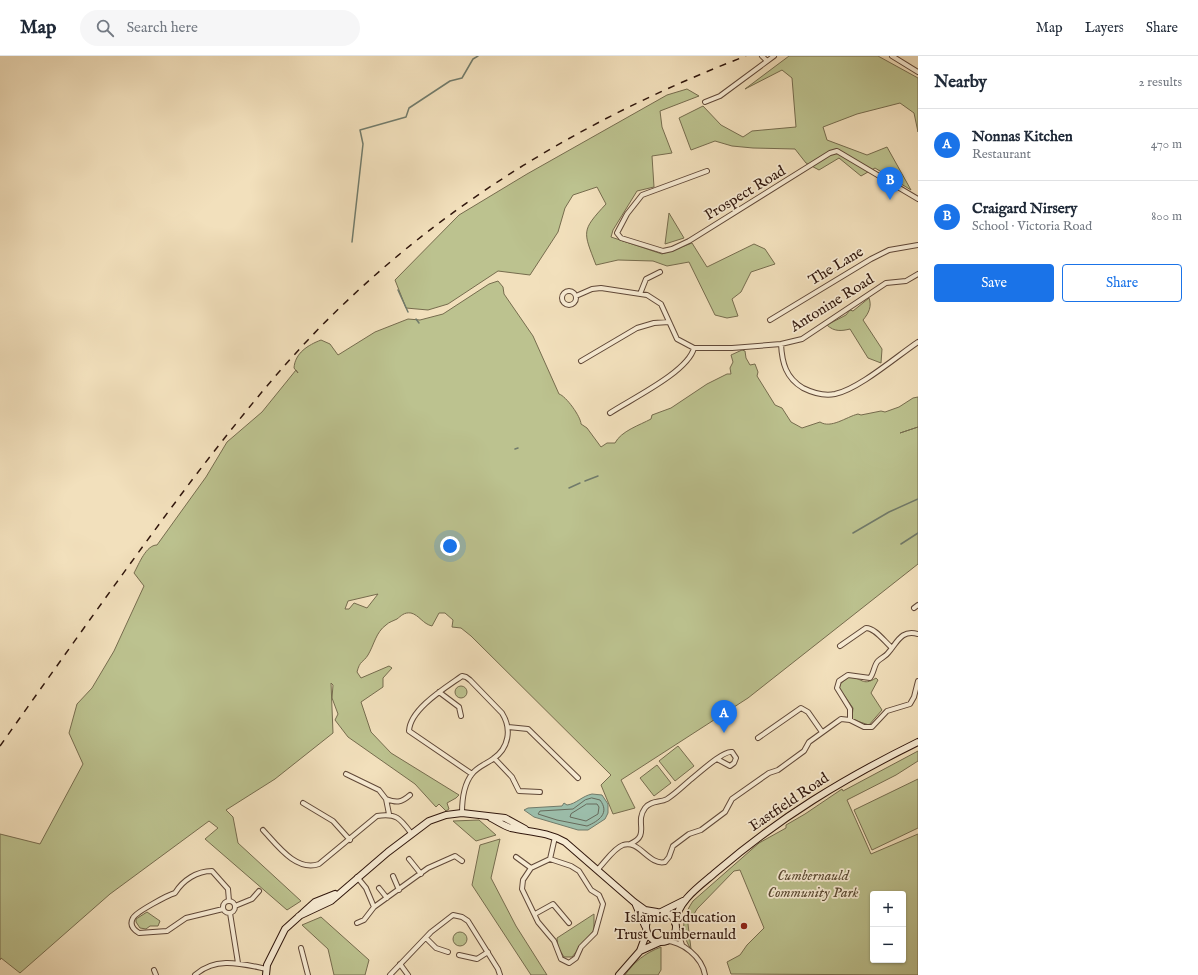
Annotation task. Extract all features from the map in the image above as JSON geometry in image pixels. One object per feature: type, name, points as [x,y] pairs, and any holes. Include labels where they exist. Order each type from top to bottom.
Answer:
[{"type":"street","points":[[762,56],[767,61]]},
{"type":"street","points":[[705,102],[720,96],[774,56]]},
{"type":"street","points":[[892,56],[918,72]]},
{"type":"street","name":"Prospect Road","points":[[708,171],[642,195],[627,214],[616,233],[621,238],[663,251],[672,250],[689,241],[830,153],[837,151],[918,199]]},
{"type":"street","name":"The Lane","points":[[770,320],[871,259],[889,250],[918,244]]},
{"type":"street","points":[[640,294],[646,279],[660,272]]},
{"type":"street","name":"Antonine Road","points":[[576,296],[592,289],[601,288],[640,294],[661,304],[677,339],[694,348],[732,348],[781,344],[802,339],[886,283],[906,281],[918,274]]},
{"type":"street","points":[[581,361],[637,328],[654,323],[669,322]]},
{"type":"street","points":[[781,344],[782,360],[787,375],[798,385],[811,392],[823,395],[836,394],[850,388],[918,342]]},
{"type":"street","points":[[610,413],[671,375],[687,362],[692,356],[694,348]]},
{"type":"street","points":[[914,608],[918,605]]},
{"type":"street","points":[[840,646],[866,628],[870,628],[873,629],[881,639],[892,648]]},
{"type":"street","points":[[850,720],[850,710],[837,688],[839,681],[848,675],[870,678],[874,672],[877,662],[888,654],[901,637],[912,632],[918,634]]},
{"type":"street","points":[[462,813],[462,799],[472,774],[494,758],[506,745],[508,727],[502,713],[466,677],[462,676],[432,697],[420,710],[409,726],[409,731],[472,774]]},
{"type":"street","points":[[630,844],[656,862],[665,862],[669,857],[673,846],[689,834],[700,830],[725,812],[732,799],[769,772],[778,770],[798,756],[804,751],[809,742],[842,719],[850,720],[864,727],[872,727],[887,711],[910,704],[914,697],[918,680]]},
{"type":"street","points":[[439,692],[459,707],[461,716]]},
{"type":"street","points":[[758,738],[801,708],[808,712],[822,732]]},
{"type":"street","points":[[508,727],[528,729],[578,778]]},
{"type":"street","name":"Eastfield Road","points":[[658,912],[685,900],[759,837],[814,798],[918,742]]},
{"type":"street","points":[[494,758],[512,777],[519,791],[540,792]]},
{"type":"street","points":[[598,869],[620,846],[630,844],[638,840],[640,837],[641,818],[646,806],[656,801],[666,799],[717,759]]},
{"type":"street","points":[[346,774],[379,790],[386,799],[389,814]]},
{"type":"street","points":[[386,799],[395,802],[402,801],[410,795]]},
{"type":"street","points":[[303,803],[333,821],[350,840]]},
{"type":"street","points":[[195,975],[208,965],[219,963],[238,963],[266,972],[277,942],[285,929],[315,902],[342,890],[411,833],[429,821],[446,815],[462,813],[505,818],[525,829],[555,837],[574,848],[634,902],[645,910],[671,915],[683,945],[700,964],[705,975]]},
{"type":"street","points":[[262,830],[294,861],[307,866],[319,864],[350,840],[377,816],[389,814],[401,820],[411,833]]},
{"type":"street","points":[[550,859],[555,837]]},
{"type":"street","points":[[357,923],[364,920],[374,907],[428,868],[456,856],[462,861]]},
{"type":"street","points":[[516,857],[531,868]]},
{"type":"street","points":[[410,859],[421,874]]},
{"type":"street","points":[[550,859],[571,866],[579,871],[591,890],[602,899],[603,909],[597,919],[595,933],[581,948],[576,958],[569,963],[561,959],[552,936],[543,929],[522,889],[523,880],[531,868],[550,859]]},
{"type":"street","points":[[229,901],[228,889],[212,872],[203,871],[181,883],[175,893],[164,897],[135,915],[131,923],[132,927],[139,933],[167,931],[186,918],[223,909],[230,913]]},
{"type":"street","points":[[393,876],[399,890]]},
{"type":"street","points":[[357,877],[366,888],[374,907]]},
{"type":"street","points":[[378,888],[387,898]]},
{"type":"street","points":[[230,913],[234,910],[235,906],[252,900],[259,891]]},
{"type":"street","name":"Eastfield Road","points":[[676,925],[678,911],[685,900]]},
{"type":"street","points":[[229,901],[235,906]]},
{"type":"street","points":[[223,909],[223,905],[229,901]]},
{"type":"street","points":[[634,902],[640,912],[646,930],[655,940],[683,945]]},
{"type":"street","points":[[535,914],[553,904],[569,923]]},
{"type":"street","points":[[619,975],[640,951],[648,920],[658,912]]},
{"type":"street","points":[[230,913],[238,963]]},
{"type":"street","points":[[390,975],[446,919],[453,915],[458,915],[468,921],[488,952],[500,975]]},
{"type":"street","points":[[640,951],[673,936],[676,925]]},
{"type":"street","points":[[426,938],[436,948],[448,952]]},
{"type":"street","points":[[301,948],[308,975]]},
{"type":"street","points":[[459,955],[477,959],[488,952]]},
{"type":"street","points":[[400,964],[408,975]]},
{"type":"street","points":[[154,970],[156,975]]},
{"type":"green space","points":[[789,56],[878,56],[918,78],[918,132],[914,113],[900,103],[857,114],[823,127],[827,140],[867,155],[887,147],[911,190],[875,168],[861,176],[839,158],[819,170],[806,163],[795,149],[732,146],[715,141],[691,150],[679,118],[703,106],[721,125],[743,137],[752,131],[796,127],[792,78],[782,70],[745,89]]},
{"type":"green space","points":[[687,89],[699,96],[660,111],[662,127],[672,153],[652,156],[654,187],[637,191],[613,230],[611,237],[662,254],[692,243],[707,267],[754,244],[765,249],[775,264],[751,272],[741,292],[732,299],[738,316],[727,318],[715,315],[689,262],[667,266],[653,261],[618,260],[596,265],[587,238],[587,232],[588,226],[592,220],[606,204],[597,187],[573,195],[565,208],[558,232],[530,275],[498,271],[448,304],[428,310],[406,308],[395,280],[459,215],[527,174],[667,95]]},
{"type":"green space","points":[[669,213],[684,238],[665,244]]},
{"type":"green space","points":[[498,281],[503,287],[504,294],[533,336],[559,394],[569,403],[579,417],[581,424],[587,428],[601,447],[607,443],[615,443],[626,432],[651,419],[652,415],[671,408],[707,384],[727,374],[731,374],[730,368],[733,362],[731,355],[742,350],[745,351],[746,358],[750,365],[755,364],[758,372],[757,376],[775,405],[782,408],[791,422],[802,428],[820,422],[824,424],[834,423],[858,414],[861,415],[881,411],[885,412],[899,407],[913,398],[918,397],[918,564],[748,698],[621,780],[635,808],[613,814],[601,785],[611,775],[471,636],[461,628],[452,627],[453,620],[445,613],[439,613],[432,626],[414,614],[405,614],[388,623],[383,628],[377,635],[368,655],[359,665],[357,672],[361,678],[389,666],[392,668],[383,678],[383,687],[361,702],[371,732],[391,753],[459,795],[447,803],[449,809],[446,811],[439,804],[436,807],[415,784],[348,737],[335,720],[338,714],[332,698],[333,685],[331,683],[333,733],[275,779],[226,810],[233,817],[238,843],[301,901],[287,910],[205,839],[218,828],[209,821],[110,894],[20,973],[1,958],[0,960],[0,834],[40,844],[83,764],[69,733],[77,704],[92,688],[114,651],[144,586],[134,573],[138,565],[146,551],[157,545],[206,477],[227,442],[262,412],[296,370],[294,368],[297,358],[303,350],[311,344],[321,340],[330,344],[338,355],[375,332],[408,319],[420,320],[443,314],[489,284]],"holes":[[[378,594],[367,608],[354,603],[349,609],[345,609],[348,601]]]},
{"type":"green space","points":[[869,298],[869,309],[863,320],[882,349],[881,363],[868,358],[850,329],[832,329],[827,325],[846,315],[850,310],[853,311]]},
{"type":"green space","points":[[849,677],[865,682],[876,678],[878,680],[871,693],[882,710],[869,725],[852,718],[853,708],[839,688],[840,684]]},
{"type":"green space","points":[[459,686],[463,686],[467,692],[463,698],[459,698],[455,694],[455,690]]},
{"type":"green space","points":[[678,746],[694,766],[675,781],[659,761]]},
{"type":"green space","name":"Cumbernauld Community Park","points":[[918,751],[918,761],[896,775],[847,800],[871,854],[918,834],[918,975],[731,974],[727,962],[740,955],[747,945],[764,928],[740,870],[734,871],[697,909],[688,924],[691,949],[685,937],[684,925],[686,913],[693,901],[759,843],[786,828],[786,825],[842,789],[843,791]]},
{"type":"green space","points":[[657,765],[671,783],[654,796],[640,778]]},
{"type":"green space","points":[[918,779],[918,828],[872,850],[854,810]]},
{"type":"green space","points":[[479,820],[496,835],[476,841],[453,821]]},
{"type":"green space","points":[[500,839],[491,878],[516,926],[547,975],[531,975],[472,885],[480,845]]},
{"type":"green space","points":[[147,912],[160,921],[158,926],[150,926],[146,929],[140,928],[136,922],[136,919]]},
{"type":"green space","points":[[594,914],[594,930],[572,957],[564,957],[558,947],[557,938]]},
{"type":"green space","points":[[321,917],[369,960],[365,975],[334,975],[328,949],[302,925]]},
{"type":"green space","points":[[457,932],[463,932],[467,936],[467,942],[463,946],[457,946],[453,942],[453,936]]},
{"type":"green space","points":[[661,947],[661,970],[658,975],[625,975],[640,958]]},
{"type":"water","points":[[592,794],[602,795],[608,804],[608,813],[605,819],[588,830],[578,830],[534,817],[524,810],[528,808],[562,806],[564,803],[567,805]]},
{"type":"waterway","points":[[352,242],[363,144],[360,130],[406,117],[409,108],[450,81],[462,78],[473,59],[478,56]]},
{"type":"waterway","points":[[398,290],[408,312]]},
{"type":"waterway","points":[[416,319],[419,323]]},
{"type":"waterway","points":[[585,481],[598,476]]},
{"type":"waterway","points":[[569,488],[580,483]]},
{"type":"waterway","points":[[853,533],[889,512],[918,499]]},
{"type":"waterway","points":[[901,544],[918,533]]},
{"type":"railway","points":[[0,746],[195,476],[287,362],[349,299],[393,260],[439,223],[486,189],[536,158],[586,129],[638,102],[746,56]]},
{"type":"place","name":"Craigard Nirsery","points":[[890,200]]},
{"type":"place","name":"Nonnas Kitchen","points":[[724,733]]},
{"type":"place","name":"Islamic Education Trust Cumbernauld","points":[[744,926]]}]
